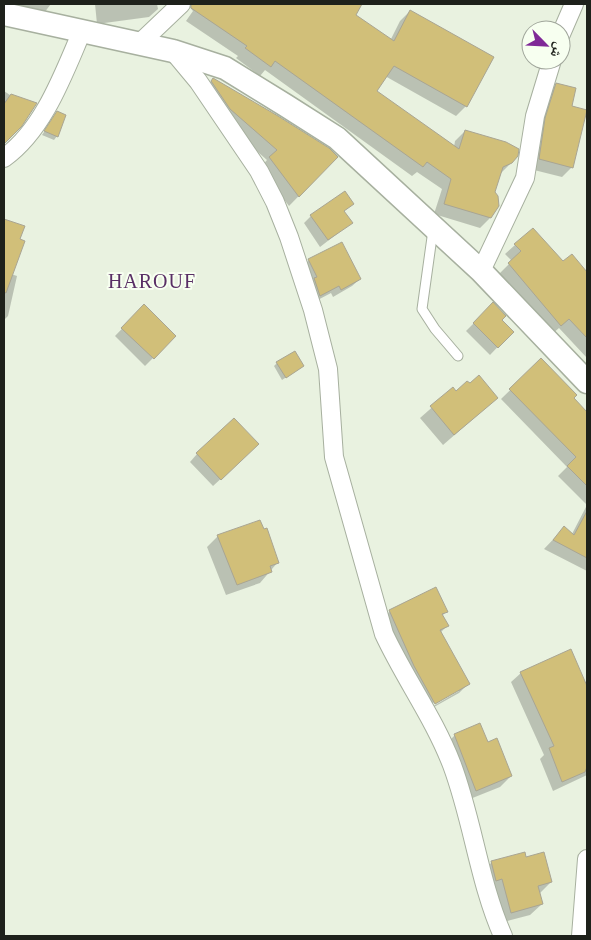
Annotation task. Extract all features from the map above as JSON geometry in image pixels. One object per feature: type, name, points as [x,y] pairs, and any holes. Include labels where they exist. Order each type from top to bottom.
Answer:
[{"type":"street","points":[[140,43],[181,4]]},
{"type":"street","points":[[567,20],[574,4]]},
{"type":"street","points":[[8,11],[82,31],[173,51],[225,68],[337,138],[481,271],[587,382]]},
{"type":"street","points":[[4,158],[34,128],[62,78],[82,31]]},
{"type":"street","points":[[173,51],[198,81],[259,171],[275,202],[289,237],[313,310],[328,370],[334,457],[384,634],[397,661],[438,729],[450,760],[504,936]]},
{"type":"street","points":[[481,271],[525,178],[535,116],[549,70]]},
{"type":"street","points":[[581,936],[587,859]]},
{"type":"lane","points":[[434,227],[422,309],[435,330],[458,356]]},
{"type":"building","points":[[191,4],[362,4],[356,15],[394,41],[410,10],[494,57],[467,107],[394,66],[377,91],[459,149],[465,130],[506,142],[519,149],[518,156],[512,163],[503,167],[495,192],[498,196],[499,206],[491,218],[444,204],[451,179],[427,162],[423,167],[275,61],[271,67],[245,48],[247,46],[191,8]]},
{"type":"building","points":[[213,78],[329,148],[338,157],[299,197],[269,157],[277,150],[230,109],[211,81]]},
{"type":"building","points":[[556,83],[576,88],[572,106],[587,110],[573,168],[539,159],[545,118]]},
{"type":"building","points":[[11,94],[37,103],[22,126],[4,144],[4,104]]},
{"type":"building","points":[[57,111],[66,115],[58,137],[44,131]]},
{"type":"building","points":[[345,191],[354,204],[344,211],[353,223],[328,240],[310,215]]},
{"type":"building","points":[[4,219],[25,226],[20,239],[25,241],[6,293],[4,292]]},
{"type":"building","points":[[533,228],[563,261],[572,254],[587,272],[587,338],[569,319],[561,326],[508,263],[521,251],[514,244]]},
{"type":"building","points":[[342,242],[361,279],[341,290],[339,286],[320,296],[314,278],[317,277],[308,259]]},
{"type":"building","points":[[493,302],[506,316],[502,320],[514,332],[498,348],[473,323]]},
{"type":"building","points":[[144,304],[176,336],[154,359],[121,328]]},
{"type":"building","points":[[295,351],[304,366],[286,378],[276,362]]},
{"type":"building","points":[[541,358],[577,395],[574,398],[587,412],[587,486],[567,466],[576,457],[509,389]]},
{"type":"building","points":[[479,375],[498,398],[454,435],[430,406],[453,387],[456,391],[467,381],[470,383]]},
{"type":"building","points":[[234,418],[259,444],[221,480],[196,453]]},
{"type":"building","points":[[587,511],[587,558],[553,540],[564,526],[574,535]]},
{"type":"building","points":[[260,520],[264,529],[267,528],[279,563],[270,566],[272,572],[237,585],[217,535]]},
{"type":"building","points":[[436,587],[448,612],[442,614],[449,626],[440,630],[470,684],[435,704],[414,666],[389,610]]},
{"type":"building","points":[[571,649],[587,686],[587,767],[585,772],[562,782],[549,748],[554,746],[520,672]]},
{"type":"building","points":[[480,723],[488,742],[497,738],[512,776],[476,791],[454,734]]},
{"type":"building","points":[[525,852],[526,857],[544,852],[552,882],[538,886],[543,904],[511,913],[502,879],[496,881],[491,861]]},
{"type":"district","name":"HAROUF","points":[[152,281]]}]
